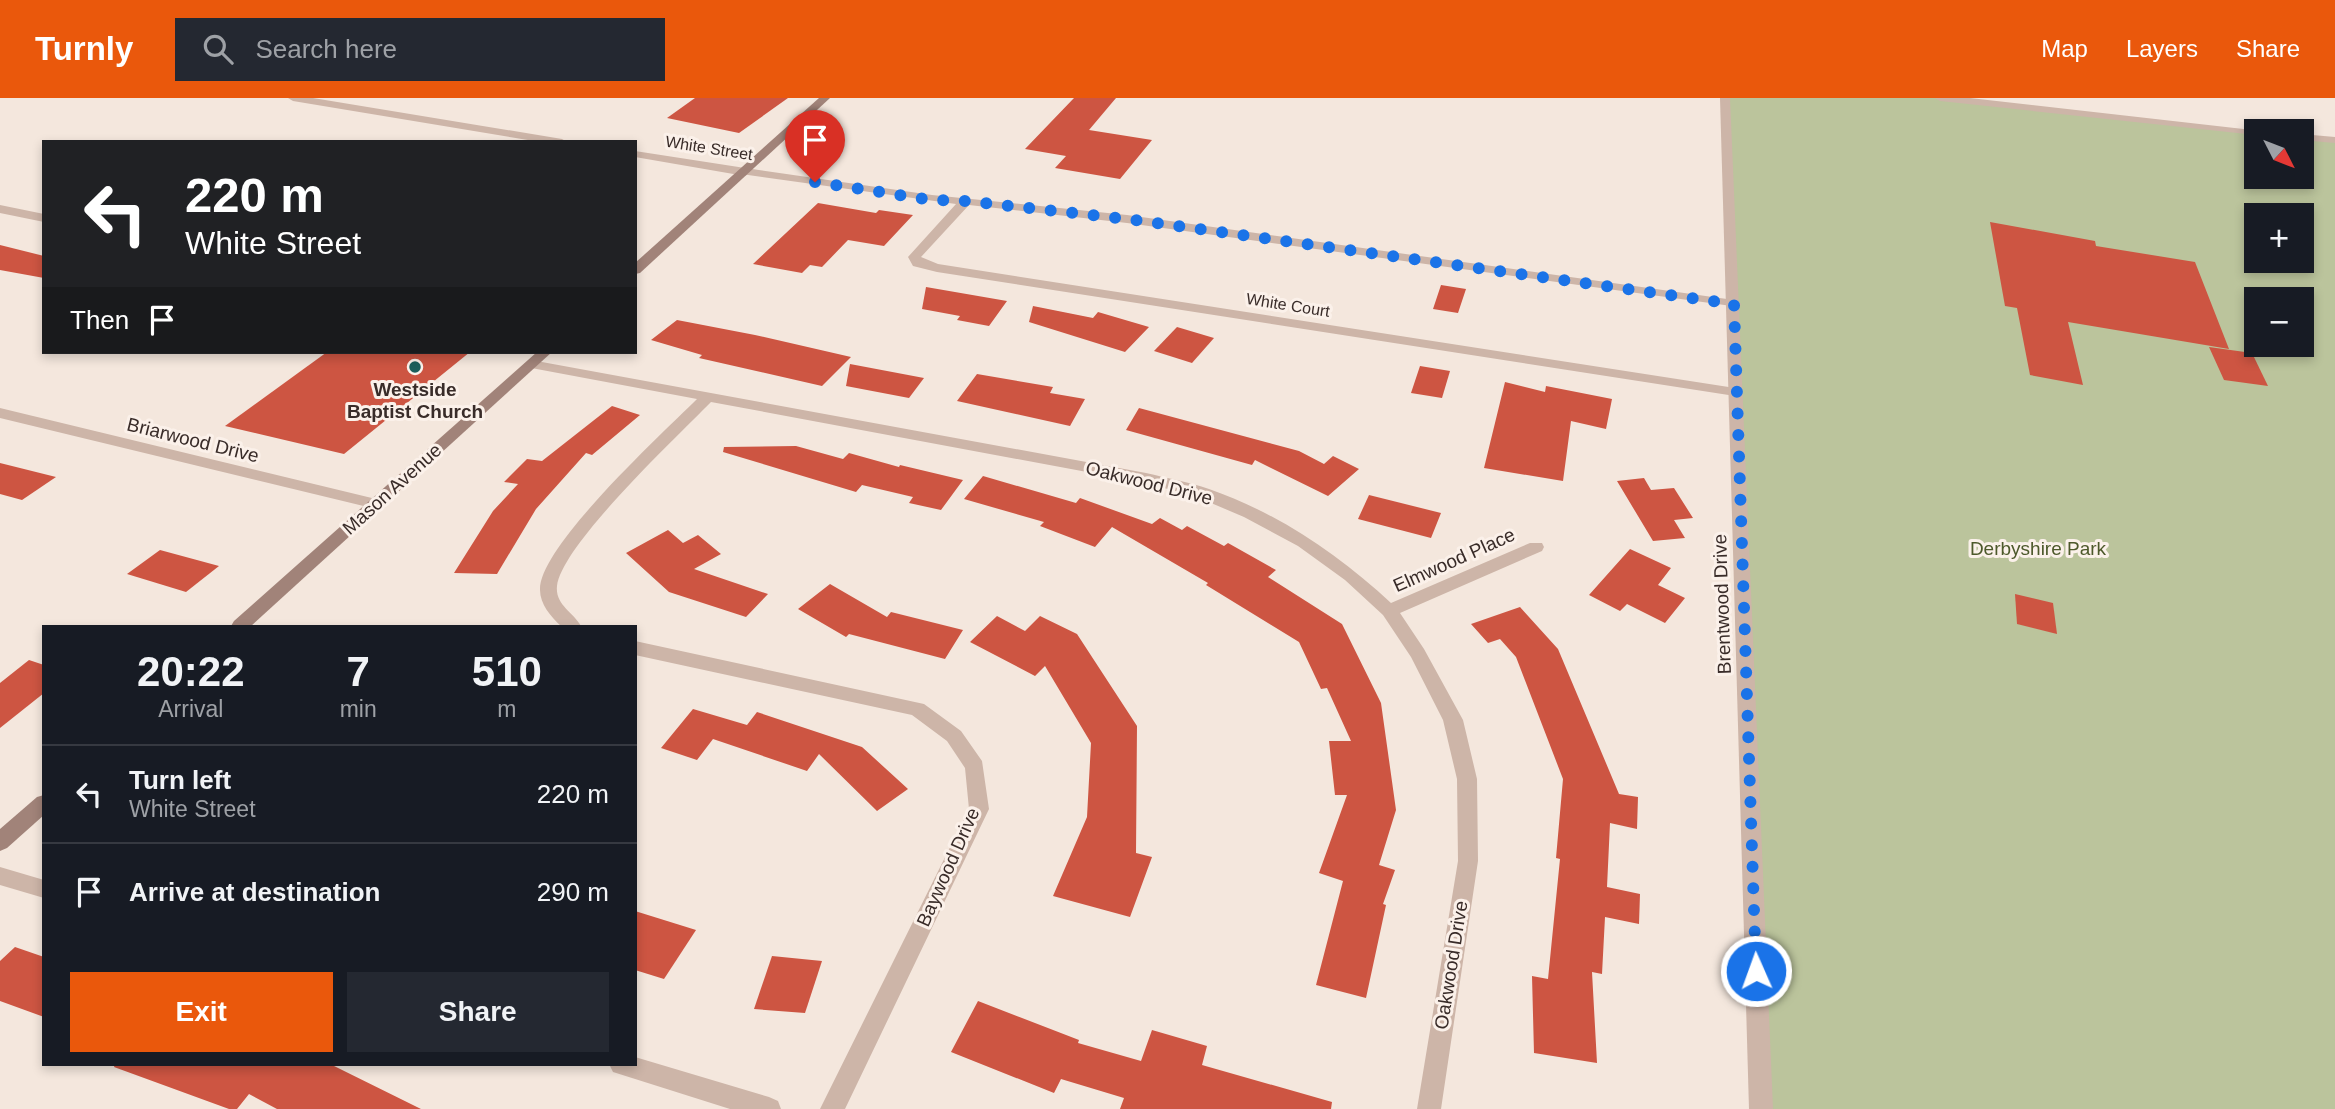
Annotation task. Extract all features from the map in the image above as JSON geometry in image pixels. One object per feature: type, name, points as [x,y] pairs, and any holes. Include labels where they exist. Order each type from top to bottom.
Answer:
[{"type":"main road","points":[[637,269],[825,98]]},
{"type":"main road","name":"Mason Avenue","points":[[241,625],[543,354]]},
{"type":"main road","points":[[0,842],[42,805]]},
{"type":"street","points":[[293,98],[550,140]]},
{"type":"street","name":"Brentwood Drive","points":[[1725,98],[1761,1109]]},
{"type":"street","points":[[1940,98],[2244,131]]},
{"type":"street","points":[[2314,138],[2335,140]]},
{"type":"street","name":"White Street","points":[[637,153],[932,200],[966,201],[1127,219],[1734,304]]},
{"type":"street","name":"White Court","points":[[966,201],[914,257],[918,263],[1735,392]]},
{"type":"street","points":[[0,209],[42,218]]},
{"type":"street","name":"Oakwood Drive","points":[[531,364],[1132,476],[1203,493],[1250,513],[1304,542],[1350,576],[1389,611],[1418,654],[1453,720],[1467,779],[1468,861],[1429,1109]]},
{"type":"street","points":[[571,625],[555,612],[548,585],[560,556],[593,517],[707,398]]},
{"type":"street","name":"Briarwood Drive","points":[[0,413],[376,504]]},
{"type":"street","name":"Elmwood Place","points":[[1389,611],[1536,547]]},
{"type":"street","name":"Baywood Drive","points":[[637,648],[917,709],[954,736],[975,767],[978,809],[832,1109]]},
{"type":"street","points":[[0,876],[42,888]]},
{"type":"street","points":[[628,1066],[769,1109]]},
{"type":"green space","name":"Derbyshire Park","points":[[1725,98],[1940,98],[2244,131],[2244,189],[2314,189],[2314,138],[2335,140],[2335,1109],[1761,1109]]},
{"type":"building","points":[[695,98],[788,98],[739,133],[667,118]]},
{"type":"building","points":[[1074,98],[1116,98],[1089,130],[1152,140],[1120,179],[1055,168],[1066,156],[1025,149]]},
{"type":"building","points":[[818,203],[876,213],[879,210],[913,215],[884,246],[848,240],[822,267],[810,265],[802,273],[753,264]]},
{"type":"building","points":[[1990,222],[2095,241],[2096,246],[2195,262],[2229,349],[2068,322],[2083,385],[2030,375],[2017,308],[2005,306]]},
{"type":"building","points":[[0,245],[42,256],[42,278],[0,270]]},
{"type":"building","points":[[1441,285],[1466,289],[1458,313],[1433,309]]},
{"type":"building","points":[[926,287],[1007,301],[989,326],[957,320],[960,316],[922,309]]},
{"type":"building","points":[[1033,306],[1093,318],[1098,312],[1149,327],[1125,352],[1029,322]]},
{"type":"building","points":[[677,320],[851,357],[822,386],[699,358],[702,355],[651,340]]},
{"type":"building","points":[[1177,327],[1214,338],[1192,363],[1154,351]]},
{"type":"building","points":[[2209,347],[2244,352],[2244,357],[2254,357],[2268,386],[2224,380]]},
{"type":"building","points":[[324,354],[468,354],[344,454],[225,426]]},
{"type":"building","points":[[850,364],[924,378],[909,398],[846,386]]},
{"type":"building","points":[[1420,366],[1450,371],[1442,398],[1411,393]]},
{"type":"building","points":[[977,374],[1053,387],[1050,393],[1085,399],[1070,426],[957,401]]},
{"type":"building","points":[[1505,382],[1545,392],[1546,386],[1612,399],[1606,429],[1571,421],[1563,481],[1484,468]]},
{"type":"building","points":[[612,406],[640,415],[592,455],[586,453],[536,509],[497,574],[454,573],[493,511],[518,484],[504,482],[527,459],[542,461]]},
{"type":"building","points":[[1139,408],[1299,451],[1324,464],[1333,456],[1359,469],[1328,496],[1255,460],[1252,465],[1126,430]]},
{"type":"building","points":[[796,446],[843,459],[849,453],[963,480],[941,510],[909,503],[913,497],[862,485],[856,492],[723,452],[724,447]]},
{"type":"building","points":[[0,463],[56,477],[22,500],[0,494]]},
{"type":"building","points":[[983,476],[1076,503],[1080,498],[1152,524],[1160,518],[1182,530],[1187,526],[1224,546],[1228,543],[1276,570],[1268,577],[1342,624],[1381,703],[1396,810],[1379,865],[1395,870],[1383,904],[1386,905],[1366,998],[1316,985],[1343,881],[1319,873],[1347,795],[1335,795],[1329,741],[1351,741],[1327,688],[1321,689],[1299,642],[1206,585],[1208,583],[1112,527],[1095,547],[1040,526],[1044,522],[964,499]]},
{"type":"building","points":[[1644,478],[1651,490],[1674,488],[1693,518],[1674,520],[1685,538],[1653,541],[1617,481]]},
{"type":"building","points":[[1369,495],[1441,513],[1431,538],[1358,519]]},
{"type":"building","points":[[668,530],[683,543],[698,535],[721,554],[694,569],[768,594],[746,617],[669,592],[626,553]]},
{"type":"building","points":[[1630,549],[1671,568],[1658,585],[1685,598],[1665,623],[1627,604],[1620,611],[1589,595]]},
{"type":"building","points":[[160,550],[219,566],[186,592],[127,574]]},
{"type":"building","points":[[830,584],[887,617],[891,612],[963,630],[945,659],[849,634],[846,637],[798,609]]},
{"type":"building","points":[[2015,594],[2053,603],[2057,634],[2017,624]]},
{"type":"building","points":[[1520,607],[1558,649],[1619,794],[1638,797],[1637,829],[1610,823],[1607,887],[1640,894],[1639,924],[1605,917],[1602,974],[1592,972],[1597,1063],[1534,1053],[1532,976],[1548,979],[1560,859],[1556,858],[1563,779],[1516,657],[1500,639],[1488,643],[1471,624]]},
{"type":"building","points":[[997,616],[1025,631],[1040,616],[1077,634],[1137,726],[1136,853],[1152,857],[1130,917],[1053,896],[1087,817],[1091,743],[1045,666],[1035,676],[970,642]]},
{"type":"building","points":[[29,660],[42,664],[42,695],[0,728],[0,683]]},
{"type":"building","points":[[693,709],[747,725],[757,712],[862,747],[908,789],[877,811],[819,754],[807,771],[713,739],[697,760],[661,748]]},
{"type":"building","points":[[637,912],[696,930],[664,979],[637,971]]},
{"type":"building","points":[[15,947],[42,956],[42,1016],[0,1001],[0,961]]},
{"type":"building","points":[[772,956],[822,961],[805,1013],[754,1009]]},
{"type":"building","points":[[978,1001],[1079,1040],[1078,1043],[1141,1061],[1152,1030],[1207,1046],[1202,1065],[1332,1102],[1331,1109],[1120,1109],[1124,1098],[1061,1079],[1054,1093],[951,1052]]},
{"type":"building","points":[[334,1066],[421,1109],[277,1109],[249,1094],[237,1109],[229,1109],[114,1067]]},
{"type":"place","name":"Westside Baptist Church","points":[[415,367]]},
{"type":"route","points":[[815,182],[932,200],[966,201],[1127,219],[1734,304],[1756,971]]}]
